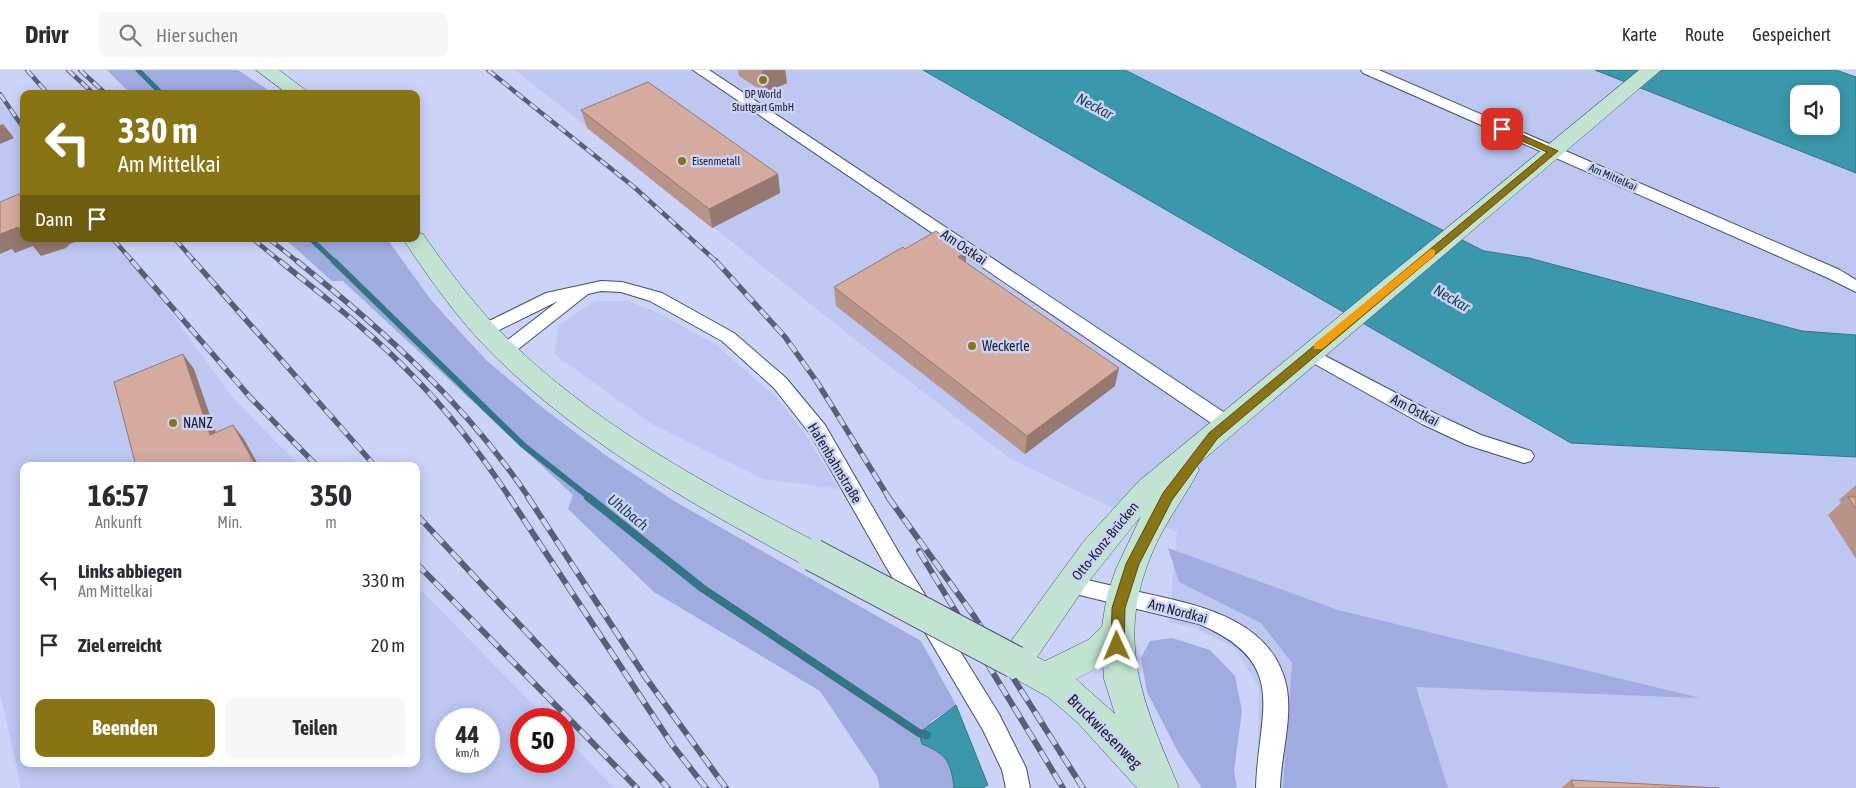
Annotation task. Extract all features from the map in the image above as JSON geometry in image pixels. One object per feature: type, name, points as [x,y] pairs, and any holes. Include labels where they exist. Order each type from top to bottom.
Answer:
[{"type":"main road","points":[[266,70],[295,90]]},
{"type":"main road","name":"Otto-Konz-Brücken","points":[[1015,662],[1070,585],[1189,465],[1220,430],[1651,70]]},
{"type":"main road","points":[[417,242],[443,281],[484,330],[560,400],[621,446],[687,487],[1045,678],[1100,650],[1116,632]]},
{"type":"main road","name":"Otto-Konz-Brücken","points":[[1149,505],[1121,596],[1116,632],[1121,678],[1128,706],[1161,788]]},
{"type":"main road","name":"Bruckwiesenweg","points":[[1045,678],[1060,686],[1090,712],[1161,788]]},
{"type":"street","name":"Am Ostkai","points":[[700,70],[1220,430]]},
{"type":"street","name":"Am Mittelkai","points":[[1368,70],[1834,274],[1856,287]]},
{"type":"street","name":"Hafenbahnstraße","points":[[484,330],[552,297],[601,286],[622,287],[656,297],[728,336],[780,383],[818,430],[892,559],[991,722],[1014,768],[1018,788]]},
{"type":"street","name":"Hafenbahnstraße","points":[[506,350],[582,291]]},
{"type":"street","name":"Am Ostkai","points":[[1319,346],[1429,419],[1474,440],[1524,456]]},
{"type":"street","name":"Am Nordkai","points":[[1070,585],[1201,615],[1216,621],[1244,638],[1256,650],[1270,674],[1274,687],[1275,700],[1268,788]]},
{"type":"shaded area","points":[[107,70],[238,70],[268,90],[127,90]]},
{"type":"shaded area","points":[[515,70],[923,70],[1571,443],[1856,457],[1856,788],[1257,788],[1259,688],[1234,647],[1196,628],[1169,622],[1177,532],[1102,503],[1011,459],[872,353]]},
{"type":"shaded area","points":[[1125,70],[1595,70],[1856,173],[1856,335],[1802,331],[1529,258],[1484,251]]},
{"type":"shaded area","points":[[0,102],[20,125],[20,242],[119,242],[232,397],[296,462],[20,462],[20,767],[420,767],[420,589],[536,708],[510,708],[510,773],[575,773],[575,747],[614,788],[21,788],[0,692]]},
{"type":"shaded area","points":[[288,242],[389,242],[431,300],[486,360],[543,408],[608,457],[674,501],[921,641],[956,705],[932,721],[922,744],[937,751],[946,760],[951,771],[954,788],[880,788],[877,776],[820,691],[654,592],[568,509],[573,495],[343,281],[332,281]]},
{"type":"shaded area","points":[[595,301],[628,301],[656,312],[715,344],[777,398],[805,434],[839,489],[763,479],[652,424],[554,354],[559,325]]},
{"type":"shaded area","points":[[1168,548],[1338,610],[1700,698],[1416,687],[1448,788],[1283,788],[1292,663],[1261,623],[1179,582]]},
{"type":"shaded area","points":[[1172,638],[1210,650],[1235,676],[1242,711],[1234,771],[1237,788],[1202,788],[1178,752],[1147,692],[1141,658],[1150,641]]},
{"type":"water","name":"Neckar","points":[[923,70],[1125,70],[1484,251],[1529,258],[1802,331],[1856,335],[1856,457],[1571,443]]},
{"type":"water","points":[[1595,70],[1836,70],[1856,77],[1856,173]]},
{"type":"water","points":[[956,705],[988,785],[983,788],[954,788],[951,771],[946,760],[937,751],[922,744],[919,733]]},
{"type":"building","name":"Eisenmetall","points":[[648,82],[778,174],[709,209],[581,110]]},
{"type":"building","points":[[20,194],[20,230],[18,227],[0,234],[0,202]]},
{"type":"building","name":"Weckerle","points":[[936,231],[966,252],[958,257],[1119,368],[1027,436],[834,287],[903,247],[905,249]]},
{"type":"building","name":"NANZ","points":[[183,354],[210,435],[233,425],[254,462],[135,462],[114,382]]},
{"type":"building","points":[[1848,497],[1856,497],[1856,509]]},
{"type":"building","points":[[1571,780],[1719,788],[1574,788]]},
{"type":"waterway","name":"Uhlbach","points":[[138,70],[158,90]]},
{"type":"waterway","name":"Uhlbach","points":[[314,242],[335,262]]},
{"type":"waterway","name":"Uhlbach","points":[[334,261],[523,445],[590,498]]},
{"type":"waterway","name":"Uhlbach","points":[[588,497],[702,588],[919,733],[927,735]]},
{"type":"railway","points":[[27,70],[44,90]]},
{"type":"railway","points":[[68,70],[90,90]]},
{"type":"railway","points":[[80,70],[102,90]]},
{"type":"railway","points":[[488,70],[634,187],[716,262]]},
{"type":"railway","points":[[0,94],[20,123]]},
{"type":"railway","points":[[116,242],[133,262]]},
{"type":"railway","points":[[178,242],[195,262]]},
{"type":"railway","points":[[257,242],[281,262]]},
{"type":"railway","points":[[273,242],[298,262]]},
{"type":"railway","points":[[132,261],[250,397],[313,462]]},
{"type":"railway","points":[[194,261],[371,462]]},
{"type":"railway","points":[[280,261],[363,329],[410,373],[438,402],[463,433],[510,498]]},
{"type":"railway","points":[[297,261],[361,314],[422,370],[478,431],[529,498]]},
{"type":"railway","points":[[716,262],[785,337],[817,382],[889,498]]},
{"type":"railway","points":[[509,497],[673,746],[706,788]]},
{"type":"railway","points":[[528,497],[646,678],[726,788]]},
{"type":"railway","points":[[888,497],[974,616],[1083,788]]},
{"type":"railway","points":[[420,518],[589,699],[668,788]]},
{"type":"railway","points":[[919,551],[1063,788]]},
{"type":"railway","points":[[420,567],[637,788]]},
{"type":"slow traffic","points":[[1318,347],[1431,252]]},
{"type":"place","name":"DP World Stuttgart GmbH","points":[[763,80]]},
{"type":"place","name":"Eisenmetall","points":[[682,161]]},
{"type":"place","name":"Weckerle","points":[[972,346]]},
{"type":"place","name":"NANZ","points":[[173,423]]},
{"type":"route","points":[[1117,646],[1118,608],[1132,564],[1167,496],[1213,436],[1553,151],[1502,129]]}]
